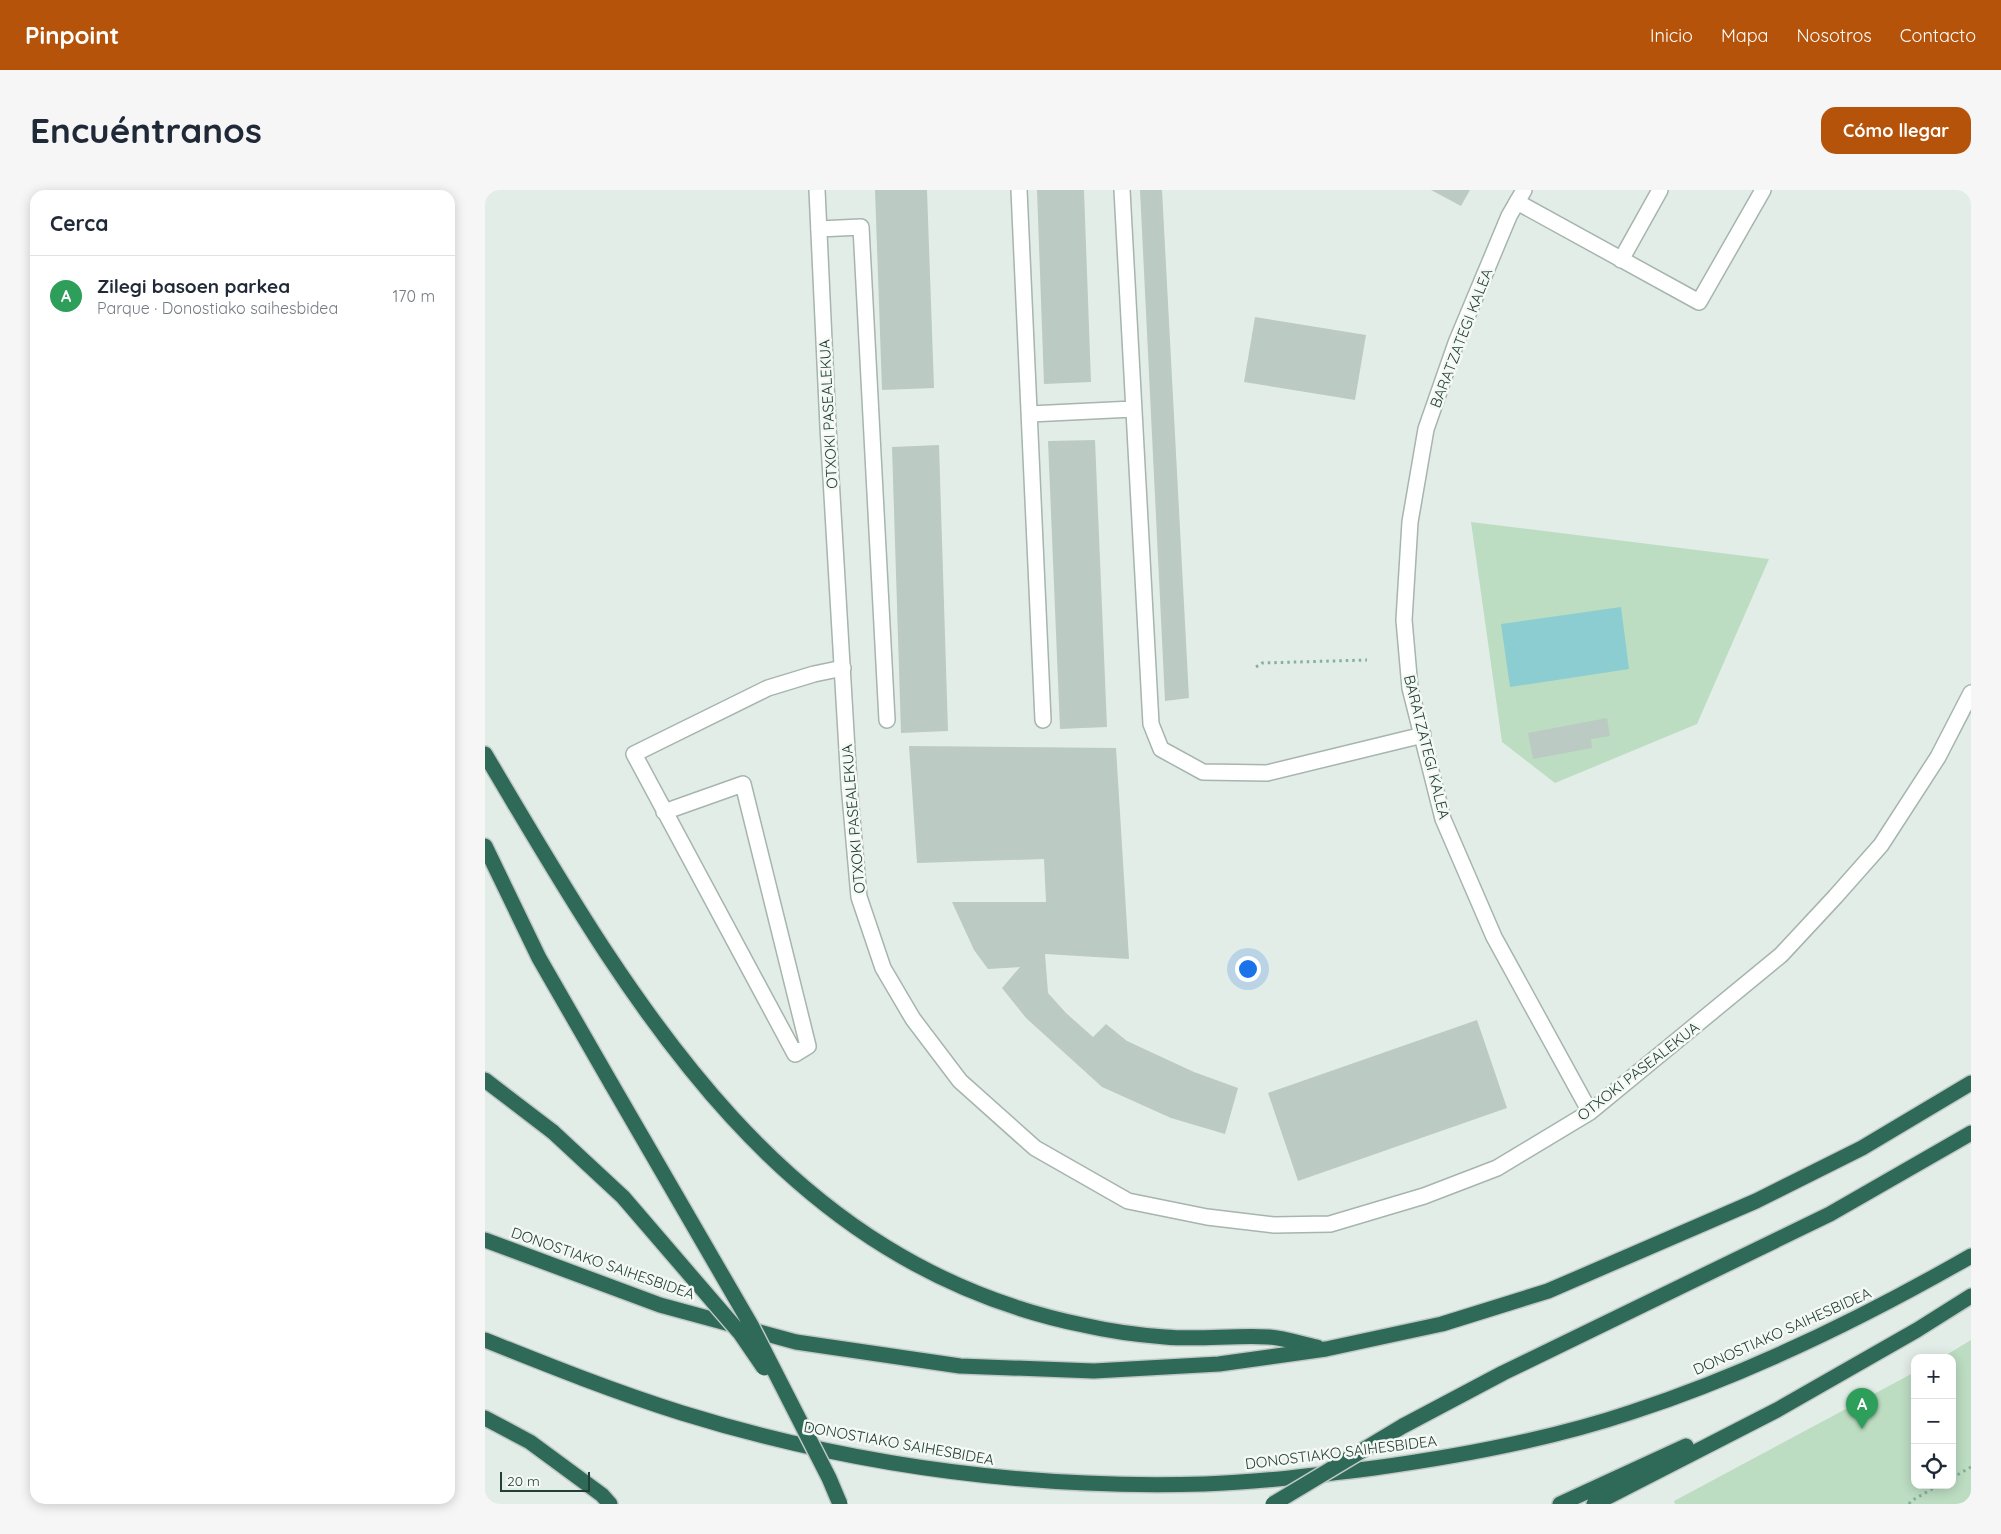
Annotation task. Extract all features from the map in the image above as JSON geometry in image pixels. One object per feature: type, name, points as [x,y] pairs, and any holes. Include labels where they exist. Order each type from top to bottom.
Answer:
[{"type":"highway","points":[[485,754],[575,906],[629,988],[687,1066],[726,1113],[769,1157],[814,1196],[862,1232],[933,1274],[1013,1306],[1083,1326],[1165,1337],[1272,1337],[1326,1349],[1442,1324],[1547,1291],[1756,1201],[1862,1148],[1971,1083]]},
{"type":"highway","points":[[485,846],[539,958],[751,1325],[829,1478],[840,1504]]},
{"type":"highway","points":[[485,1080],[553,1132],[623,1197],[739,1333],[793,1410]]},
{"type":"highway","points":[[1273,1504],[1403,1426],[1512,1369],[1830,1214],[1971,1133]]},
{"type":"highway","name":"DONOSTIAKO SAIHESBIDEA","points":[[485,1240],[660,1305],[796,1342],[960,1366],[1094,1371],[1219,1364],[1326,1349]]},
{"type":"highway","name":"DONOSTIAKO SAIHESBIDEA","points":[[485,1340],[557,1369],[683,1413],[788,1442],[904,1464],[1003,1478],[1094,1484],[1206,1484],[1318,1475],[1431,1460],[1534,1440],[1631,1412],[1728,1377],[1819,1336],[1911,1290],[1971,1256]]},
{"type":"highway","points":[[1594,1504],[1777,1410],[1917,1330],[1971,1296]]},
{"type":"highway","points":[[1560,1504],[1828,1381]]},
{"type":"highway","points":[[485,1418],[530,1442],[606,1500]]},
{"type":"street","name":"OTXOKI PASEALEKUA","points":[[817,190],[828,427],[849,784],[859,898],[883,968],[913,1019],[960,1081],[1035,1148],[1128,1201],[1207,1217],[1274,1225],[1330,1224],[1424,1196],[1497,1168],[1590,1112],[1781,955],[1835,897],[1881,845],[1938,757],[1971,693]]},
{"type":"street","points":[[1019,190],[1043,720]]},
{"type":"street","points":[[1122,190],[1151,724],[1161,748],[1203,772],[1267,773],[1423,735]]},
{"type":"street","points":[[1621,260],[1660,190]]},
{"type":"street","points":[[1520,196],[1621,260],[1699,302],[1763,190]]},
{"type":"street","name":"BARATZATEGI KALEA","points":[[1520,196],[1509,216],[1456,343],[1426,429],[1410,522],[1403,620],[1410,688],[1443,819],[1494,937],[1590,1112]]},
{"type":"street","points":[[819,230],[861,227],[887,720]]},
{"type":"street","points":[[1030,414],[1133,410]]},
{"type":"street","points":[[664,812],[743,784],[808,1046],[795,1054],[664,812],[634,754],[768,688],[814,674],[843,668]]},
{"type":"path","points":[[1256,667],[1262,663],[1367,660]]},
{"type":"path","points":[[1956,1476],[1971,1467]]},
{"type":"path","points":[[1909,1504],[1932,1489]]},
{"type":"green space","points":[[1471,522],[1769,559],[1697,724],[1555,783],[1502,742]]},
{"type":"green space","points":[[1971,1340],[1971,1504],[1675,1504],[1674,1501],[1911,1374],[1911,1489],[1956,1489],[1956,1354],[1948,1354]]},
{"type":"water","points":[[1621,607],[1629,669],[1510,687],[1501,624]]},
{"type":"building","points":[[875,190],[927,190],[934,388],[882,390]]},
{"type":"building","points":[[1037,190],[1084,190],[1091,382],[1044,384]]},
{"type":"building","points":[[1140,190],[1162,190],[1189,698],[1165,701]]},
{"type":"building","points":[[1431,190],[1470,190],[1461,206]]},
{"type":"building","points":[[1255,317],[1366,335],[1355,400],[1244,382]]},
{"type":"building","points":[[1095,440],[1107,727],[1060,729],[1048,441]]},
{"type":"building","points":[[939,445],[948,731],[901,733],[892,447]]},
{"type":"building","points":[[1607,718],[1610,736],[1591,739],[1592,748],[1533,759],[1528,733]]},
{"type":"building","points":[[909,746],[1116,748],[1129,959],[1045,954],[1048,993],[1066,1013],[1093,1037],[1106,1024],[1127,1041],[1194,1072],[1238,1088],[1225,1134],[1171,1118],[1102,1087],[1026,1018],[1002,988],[1020,967],[988,969],[974,950],[952,902],[1046,902],[1044,859],[917,863]]},
{"type":"building","points":[[1477,1020],[1507,1108],[1298,1181],[1268,1093]]},
{"type":"place","name":"Zilegi basoen parkea","points":[[1862,1429]]}]
